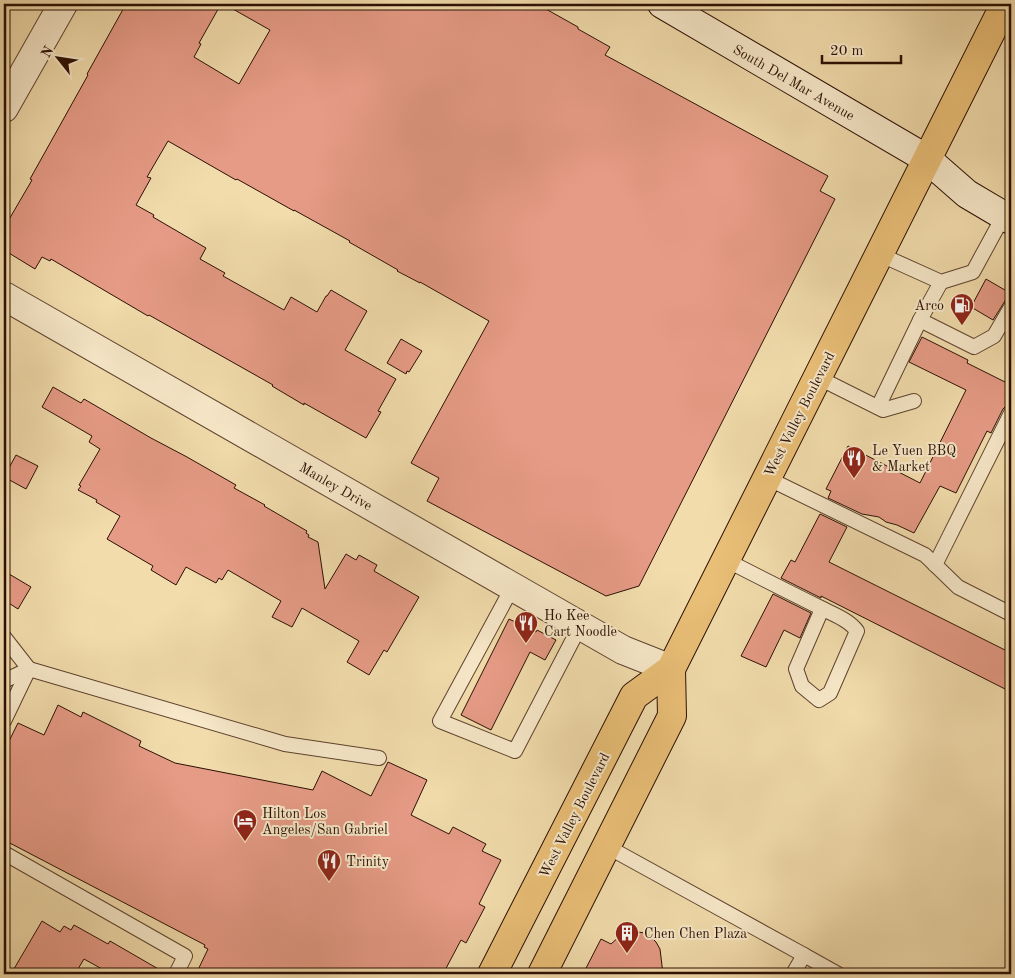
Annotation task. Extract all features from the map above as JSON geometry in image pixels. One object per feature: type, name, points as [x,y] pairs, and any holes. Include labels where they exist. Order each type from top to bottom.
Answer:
[{"type":"main road","name":"West Valley Boulevard","points":[[492,974],[634,696],[671,669],[927,159],[1001,18]]},
{"type":"main road","name":"West Valley Boulevard","points":[[542,974],[672,716],[671,669]]},
{"type":"street","points":[[4,108],[63,4]]},
{"type":"street","name":"South Del Mar Avenue","points":[[662,4],[927,159],[967,194],[1008,218]]},
{"type":"street","name":"Manley Drive","points":[[4,296],[512,588],[623,650],[671,669]]},
{"type":"lane","points":[[879,254],[941,282],[973,272],[1008,218]]},
{"type":"lane","points":[[878,408],[920,320],[941,282]]},
{"type":"lane","points":[[920,320],[974,347],[994,336],[1011,307]]},
{"type":"lane","points":[[817,377],[883,410],[914,401]]},
{"type":"lane","points":[[935,565],[1011,413]]},
{"type":"lane","points":[[767,478],[925,555],[958,587],[1011,614]]},
{"type":"lane","points":[[726,560],[822,609],[852,625],[857,631],[830,694],[819,700],[802,686],[796,669],[822,609]]},
{"type":"lane","points":[[512,588],[440,721],[516,751],[580,626]]},
{"type":"lane","points":[[4,637],[29,669],[285,744],[379,758]]},
{"type":"lane","points":[[4,681],[29,669]]},
{"type":"lane","points":[[4,721],[29,669]]},
{"type":"lane","points":[[606,846],[838,974]]},
{"type":"lane","points":[[4,853],[185,956],[176,974]]},
{"type":"lane","points":[[793,974],[804,955]]},
{"type":"building","points":[[126,4],[221,4],[199,43],[201,44],[194,57],[239,84],[270,30],[224,4],[537,4],[610,47],[605,55],[828,176],[820,191],[835,199],[639,586],[606,596],[427,501],[439,478],[411,463],[489,321],[397,271],[350,241],[168,141],[147,177],[151,178],[136,205],[206,248],[200,259],[225,273],[223,276],[284,310],[291,297],[317,312],[331,290],[367,311],[345,350],[396,379],[378,411],[381,412],[366,438],[304,403],[304,405],[273,385],[148,316],[51,259],[50,261],[42,257],[35,269],[4,250],[4,228],[32,180],[30,179]]},
{"type":"building","points":[[986,279],[1010,293],[993,320],[971,307]]},
{"type":"building","points":[[922,337],[968,360],[967,363],[1011,385],[1011,404],[1003,409],[991,433],[987,431],[956,493],[940,486],[914,533],[886,522],[879,517],[862,514],[828,498],[831,491],[826,489],[848,446],[920,483],[966,390],[909,362]]},
{"type":"building","points":[[401,339],[422,351],[406,374],[387,363]]},
{"type":"building","points":[[53,387],[81,403],[84,399],[187,457],[236,485],[234,488],[307,531],[308,537],[318,542],[325,589],[346,554],[356,560],[359,555],[377,565],[374,571],[419,597],[387,652],[384,650],[369,675],[347,662],[359,641],[302,608],[292,627],[272,617],[281,601],[228,570],[222,580],[219,578],[216,583],[186,567],[176,585],[151,570],[153,566],[107,539],[120,516],[78,490],[100,449],[89,442],[92,436],[42,407]]},
{"type":"building","points":[[16,455],[38,466],[26,489],[4,477]]},
{"type":"building","points":[[820,514],[847,527],[829,562],[1011,653],[1011,692],[821,596],[821,598],[781,578],[791,560],[795,562]]},
{"type":"building","points":[[4,571],[31,587],[18,609],[4,600]]},
{"type":"building","points":[[773,594],[811,613],[800,638],[784,630],[766,667],[741,656]]},
{"type":"building","points":[[509,619],[556,640],[545,660],[530,652],[491,730],[461,715]]},
{"type":"building","name":"Hilton Los Angeles/San Gabriel","points":[[58,705],[81,717],[83,712],[141,741],[139,746],[175,763],[313,790],[322,771],[371,796],[388,762],[427,780],[411,815],[449,834],[453,827],[486,844],[482,851],[501,860],[479,904],[485,907],[466,943],[461,940],[443,974],[196,974],[208,949],[204,947],[205,945],[4,840],[4,751],[18,723],[44,735]]},
{"type":"building","points":[[42,921],[60,932],[64,926],[71,930],[74,925],[108,944],[110,941],[167,974],[111,974],[84,959],[75,974],[11,974]]},
{"type":"building","name":"Chen Chen Plaza","points":[[631,931],[645,933],[656,942],[660,949],[663,974],[583,974],[601,939],[611,944],[620,936]]},
{"type":"place","name":"Arco","points":[[962,326]]},
{"type":"place","name":"Le Yuen BBQ & Market","points":[[854,479]]},
{"type":"place","name":"Ho Kee Cart Noodle","points":[[526,644]]},
{"type":"place","name":"Hilton Los Angeles/San Gabriel","points":[[245,842]]},
{"type":"place","name":"Trinity","points":[[329,882]]},
{"type":"place","name":"Chen Chen Plaza","points":[[627,954]]}]
